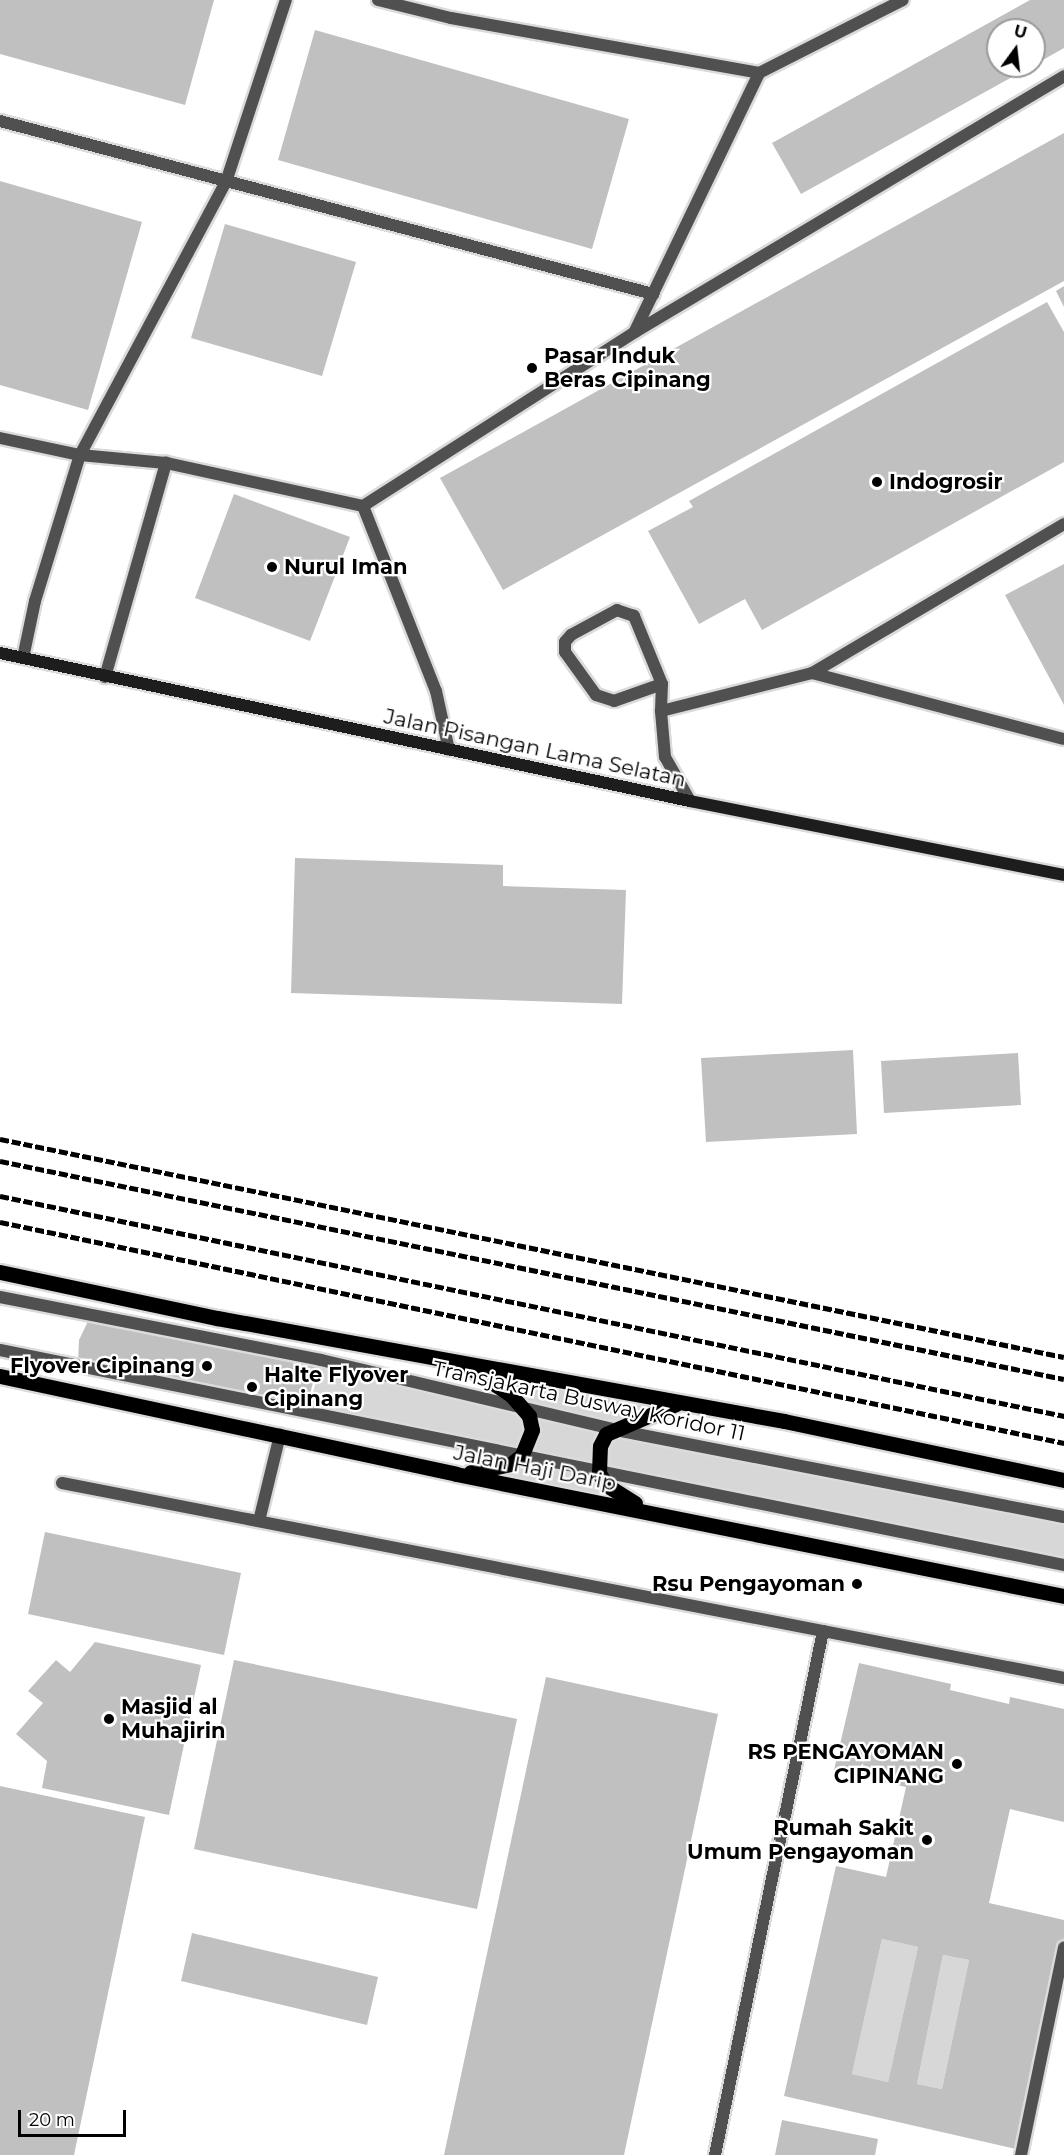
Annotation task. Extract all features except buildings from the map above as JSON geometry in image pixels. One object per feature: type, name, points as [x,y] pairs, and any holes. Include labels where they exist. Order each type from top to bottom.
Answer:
[{"type":"main road","points":[[0,1272],[465,1364],[574,1380],[676,1404],[784,1421],[1064,1480]]},
{"type":"main road","points":[[456,1474],[498,1469],[522,1455],[532,1430],[529,1416],[511,1395],[465,1364]]},
{"type":"main road","name":"Jalan Haji Darip","points":[[0,1376],[456,1474],[1064,1596]]},
{"type":"main road","points":[[657,1514],[616,1494],[599,1473],[600,1446],[606,1434],[676,1404]]},
{"type":"street","name":"Jalan Pisangan Lama Selatan","points":[[0,653],[690,801],[1064,875]]},
{"type":"lane","points":[[23,658],[35,601],[80,455],[226,182],[286,0]]},
{"type":"lane","points":[[378,0],[451,18],[759,73],[903,0]]},
{"type":"lane","points":[[635,332],[759,73]]},
{"type":"lane","points":[[0,438],[80,455],[166,463],[363,506],[635,332],[1064,76]]},
{"type":"lane","points":[[0,121],[653,294]]},
{"type":"lane","points":[[105,677],[166,463]]},
{"type":"lane","points":[[363,506],[436,691],[449,750]]},
{"type":"lane","points":[[661,711],[812,673],[1064,524]]},
{"type":"lane","points":[[662,684],[614,701],[596,695],[565,652],[565,642],[571,635],[617,610],[625,610],[634,615],[662,684],[661,711],[665,757],[690,801]]},
{"type":"lane","points":[[812,673],[1064,740]]},
{"type":"lane","name":"Transjakarta Busway Koridor 11","points":[[0,1297],[321,1360],[616,1430],[1064,1517]]},
{"type":"lane","points":[[0,1350],[522,1455],[599,1473],[1064,1565]]},
{"type":"lane","points":[[259,1521],[280,1435]]},
{"type":"lane","points":[[62,1483],[1064,1678]]},
{"type":"lane","points":[[715,2155],[823,1632]]},
{"type":"lane","points":[[1021,2155],[1064,1947]]},
{"type":"shaded area","points":[[321,1360],[519,1408],[465,1364],[676,1404],[617,1429],[1064,1517],[1064,1565],[600,1473],[606,1485],[657,1514],[456,1474],[521,1455],[308,1413]]},
{"type":"shaded area","points":[[882,1939],[918,1947],[888,2082],[852,2074]]},
{"type":"shaded area","points":[[943,1955],[969,1960],[942,2089],[917,2084]]},
{"type":"railway","points":[[0,1139],[1064,1357]]},
{"type":"railway","points":[[0,1161],[1064,1379]]},
{"type":"railway","points":[[0,1196],[1064,1416]]},
{"type":"railway","points":[[0,1222],[1064,1443]]},
{"type":"place","name":"Pasar Induk Beras Cipinang","points":[[532,368]]},
{"type":"place","name":"Indogrosir","points":[[877,482]]},
{"type":"place","name":"Nurul Iman","points":[[272,567]]},
{"type":"place","name":"Flyover Cipinang","points":[[207,1366]]},
{"type":"place","name":"Halte Flyover Cipinang","points":[[252,1387]]},
{"type":"place","name":"Rsu Pengayoman","points":[[857,1584]]},
{"type":"place","name":"Masjid al Muhajirin","points":[[109,1719]]},
{"type":"place","name":"RS PENGAYOMAN CIPINANG","points":[[957,1764]]},
{"type":"place","name":"Rumah Sakit Umum Pengayoman","points":[[927,1840]]}]
